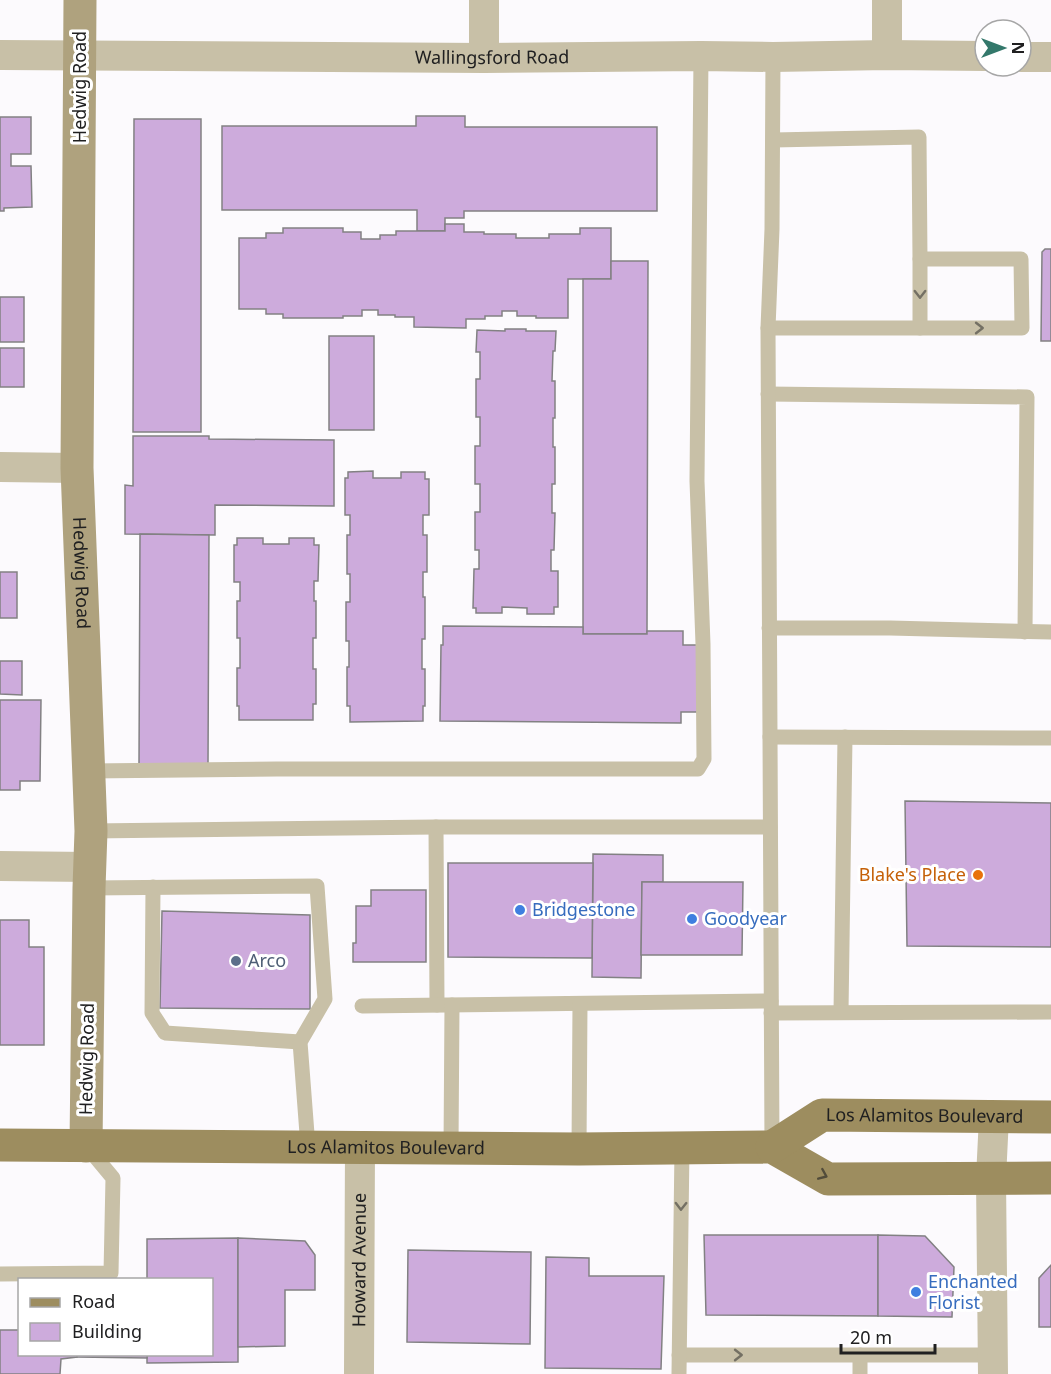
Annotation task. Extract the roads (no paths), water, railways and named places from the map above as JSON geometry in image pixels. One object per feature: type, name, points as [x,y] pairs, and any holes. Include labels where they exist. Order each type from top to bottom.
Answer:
[{"type":"main road","name":"Los Alamitos Boulevard","points":[[0,1145],[579,1149],[772,1147],[822,1115],[1051,1118]]},
{"type":"main road","points":[[772,1147],[828,1179],[1051,1178]]},
{"type":"street","name":"Hedwig Road","points":[[80,0],[77,468],[91,831],[86,1146]]},
{"type":"street","points":[[484,0],[484,58]]},
{"type":"street","points":[[887,0],[887,55]]},
{"type":"street","name":"Wallingsford Road","points":[[0,55],[484,58],[973,56]]},
{"type":"street","points":[[1033,57],[1051,57]]},
{"type":"street","points":[[0,467],[77,468]]},
{"type":"street","points":[[0,866],[89,877]]},
{"type":"street","points":[[993,1364],[991,1178],[994,1117]]},
{"type":"street","name":"Howard Avenue","points":[[359,1374],[360,1147]]},
{"type":"lane","points":[[89,771],[698,769],[704,759],[703,644],[697,481],[701,56]]},
{"type":"lane","points":[[772,1147],[768,328],[772,229],[773,57]]},
{"type":"lane","points":[[773,140],[919,137],[920,328]]},
{"type":"lane","points":[[768,328],[1022,328],[1021,259],[920,259]]},
{"type":"lane","points":[[768,394],[1027,397],[1025,632]]},
{"type":"lane","points":[[769,628],[1051,632]]},
{"type":"lane","points":[[770,737],[1051,738]]},
{"type":"lane","points":[[841,1012],[845,737]]},
{"type":"lane","points":[[91,831],[436,826],[770,827]]},
{"type":"lane","points":[[436,826],[451,1148]]},
{"type":"lane","points":[[89,877],[153,887],[317,886],[325,999],[300,1042],[308,1147]]},
{"type":"lane","points":[[153,887],[152,1012],[165,1033],[300,1042]]},
{"type":"lane","points":[[362,1006],[580,1004],[771,1007],[841,1012],[1051,1012]]},
{"type":"lane","points":[[579,1149],[580,1004]]},
{"type":"lane","points":[[0,1274],[111,1273],[113,1178],[86,1146]]},
{"type":"lane","points":[[679,1374],[682,1148]]},
{"type":"lane","points":[[679,1355],[860,1355],[993,1364]]},
{"type":"lane","points":[[860,1355],[860,1374]]},
{"type":"place","name":"Blake's Place","points":[[978,875]]},
{"type":"place","name":"Bridgestone","points":[[520,910]]},
{"type":"place","name":"Goodyear","points":[[692,919]]},
{"type":"place","name":"Arco","points":[[236,961]]},
{"type":"place","name":"Enchanted Florist","points":[[916,1292]]}]
